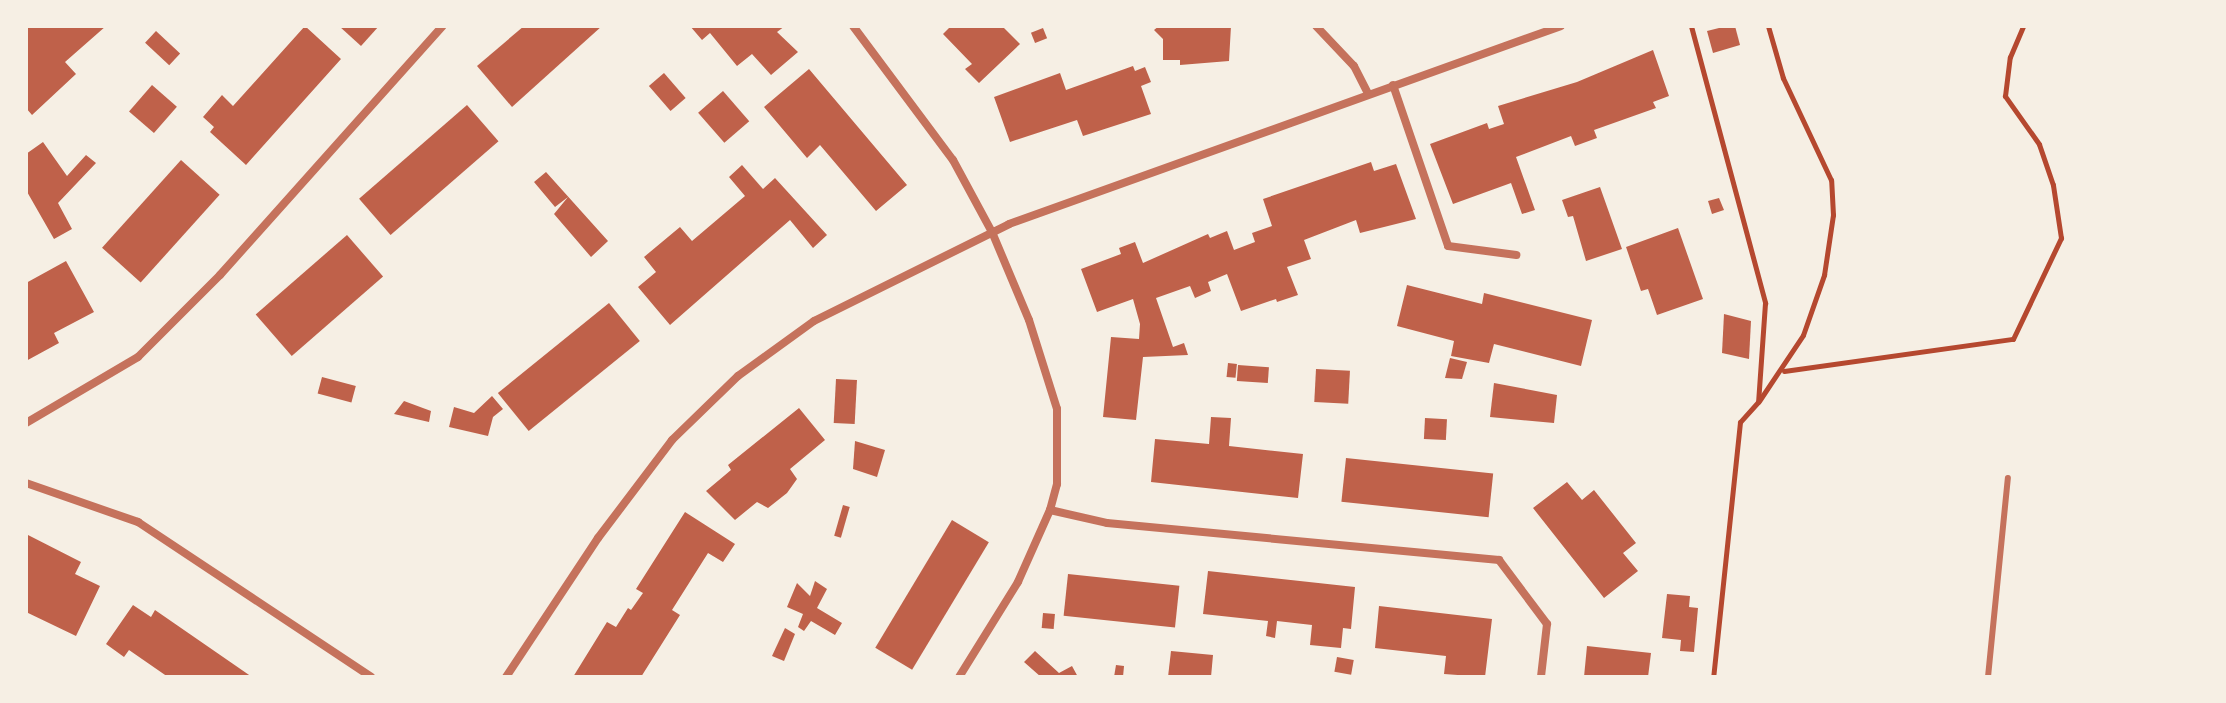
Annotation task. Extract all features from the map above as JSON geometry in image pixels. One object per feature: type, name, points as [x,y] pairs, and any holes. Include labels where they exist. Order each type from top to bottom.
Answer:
[{"type":"street","points":[[26,423],[138,357],[220,275],[443,26]]},
{"type":"street","points":[[853,26],[953,160],[992,232],[1029,320],[1057,409],[1057,484],[1050,510],[1018,582],[959,677]]},
{"type":"street","points":[[1316,26],[1354,66],[1368,94]]},
{"type":"street","points":[[506,677],[598,538],[672,440],[738,376],[814,321],[992,232],[1561,26]]},
{"type":"street","points":[[1393,85],[1448,246],[1516,255]]},
{"type":"street","points":[[26,483],[138,522],[371,677]]},
{"type":"street","points":[[1050,510],[1107,523],[1499,560],[1547,624],[1541,677]]},
{"type":"lane","points":[[1988,677],[2008,478]]},
{"type":"path","points":[[1691,26],[1765,303],[1758,402]]},
{"type":"path","points":[[1713,677],[1740,422],[1784,371],[1824,275],[1833,215],[1831,180],[1783,78],[1768,26]]},
{"type":"path","points":[[1784,371],[2013,339],[2061,238],[2053,185],[2039,144],[2005,96],[2010,57],[2023,26]]},
{"type":"building","points":[[26,26],[106,26],[65,62],[76,74],[32,115],[26,108]]},
{"type":"building","points":[[305,26],[341,59],[246,165],[210,132],[214,127],[203,117],[222,95],[233,106]]},
{"type":"building","points":[[339,26],[379,26],[361,46]]},
{"type":"building","points":[[524,26],[602,26],[512,107],[477,66]]},
{"type":"building","points":[[690,26],[785,26],[777,32],[798,52],[771,75],[752,54],[737,66],[710,33],[702,40]]},
{"type":"building","points":[[951,26],[1002,26],[1020,44],[979,83],[965,69],[972,64],[943,34]]},
{"type":"building","points":[[1159,26],[1231,26],[1229,61],[1180,65],[1180,60],[1163,60],[1163,39],[1154,30]]},
{"type":"building","points":[[1735,26],[1740,45],[1713,53],[1707,31]]},
{"type":"building","points":[[1043,28],[1047,38],[1035,43],[1031,33]]},
{"type":"building","points":[[156,31],[180,54],[169,65],[145,43]]},
{"type":"building","points":[[1653,50],[1669,96],[1653,102],[1656,108],[1594,130],[1597,138],[1575,146],[1571,136],[1516,157],[1535,210],[1522,214],[1511,183],[1453,204],[1430,144],[1487,123],[1489,129],[1504,124],[1498,106],[1577,82]]},
{"type":"building","points":[[1133,66],[1135,71],[1145,67],[1151,82],[1141,86],[1151,114],[1083,136],[1077,120],[1010,142],[994,97],[1060,73],[1066,90]]},
{"type":"building","points":[[809,69],[907,185],[876,211],[820,145],[807,158],[764,107]]},
{"type":"building","points":[[664,73],[686,98],[671,111],[649,86]]},
{"type":"building","points":[[152,85],[177,107],[154,133],[129,111]]},
{"type":"building","points":[[723,91],[749,121],[724,143],[698,113]]},
{"type":"building","points":[[467,105],[498,141],[391,235],[359,199]]},
{"type":"building","points":[[43,142],[67,176],[86,155],[96,163],[58,203],[72,229],[54,239],[26,190],[26,154]]},
{"type":"building","points":[[181,160],[220,195],[141,282],[102,248]]},
{"type":"building","points":[[1371,162],[1374,171],[1396,164],[1416,219],[1360,233],[1356,220],[1304,240],[1311,259],[1287,267],[1298,295],[1277,302],[1276,299],[1241,311],[1227,274],[1208,282],[1211,291],[1195,298],[1190,286],[1156,298],[1173,347],[1184,343],[1188,355],[1143,357],[1136,420],[1103,417],[1111,337],[1139,339],[1140,324],[1133,299],[1097,312],[1081,269],[1121,254],[1119,248],[1135,242],[1143,263],[1208,234],[1210,238],[1227,231],[1234,250],[1255,242],[1252,233],[1272,226],[1263,199]]},
{"type":"building","points":[[742,165],[763,189],[775,178],[827,235],[813,248],[790,220],[670,325],[638,287],[656,272],[644,257],[680,227],[692,241],[745,196],[729,177]]},
{"type":"building","points":[[546,172],[608,241],[591,257],[554,214],[568,197],[555,207],[534,182]]},
{"type":"building","points":[[1600,187],[1622,249],[1586,261],[1573,216],[1568,217],[1562,200]]},
{"type":"building","points":[[1719,198],[1724,210],[1712,214],[1708,201]]},
{"type":"building","points":[[1678,228],[1703,299],[1657,315],[1648,289],[1641,291],[1626,247]]},
{"type":"building","points":[[347,235],[383,277],[292,356],[256,314]]},
{"type":"building","points":[[66,261],[94,312],[54,333],[59,343],[26,361],[26,283]]},
{"type":"building","points":[[1407,285],[1482,304],[1484,293],[1592,320],[1581,366],[1494,344],[1489,363],[1451,356],[1454,341],[1397,326]]},
{"type":"building","points":[[609,303],[640,341],[529,431],[498,393]]},
{"type":"building","points":[[1724,314],[1751,321],[1749,359],[1722,353]]},
{"type":"building","points":[[1450,358],[1467,362],[1462,379],[1445,378]]},
{"type":"building","points":[[1228,363],[1237,364],[1235,378],[1227,377]]},
{"type":"building","points":[[1238,365],[1269,367],[1268,383],[1237,381]]},
{"type":"building","points":[[1316,369],[1350,371],[1348,404],[1314,402]]},
{"type":"building","points":[[322,377],[356,386],[351,402],[318,393]]},
{"type":"building","points":[[836,379],[857,380],[855,424],[834,423]]},
{"type":"building","points":[[1494,383],[1557,395],[1554,423],[1490,417]]},
{"type":"building","points":[[492,396],[503,409],[493,417],[488,436],[449,427],[454,407],[474,413]]},
{"type":"building","points":[[404,401],[431,411],[429,422],[394,414]]},
{"type":"building","points":[[799,408],[825,440],[790,469],[797,479],[787,493],[768,508],[757,502],[735,520],[706,491],[731,470],[728,465]]},
{"type":"building","points":[[1211,417],[1231,418],[1229,446],[1303,454],[1298,498],[1151,482],[1155,439],[1209,444]]},
{"type":"building","points":[[1425,418],[1447,419],[1446,440],[1424,439]]},
{"type":"building","points":[[855,441],[885,450],[877,477],[853,469]]},
{"type":"building","points":[[1346,458],[1493,473],[1489,517],[1341,502]]},
{"type":"building","points":[[1567,482],[1582,500],[1594,490],[1636,543],[1623,553],[1638,571],[1604,598],[1533,508]]},
{"type":"building","points":[[843,505],[850,507],[841,538],[834,536]]},
{"type":"building","points":[[685,512],[735,544],[723,562],[708,553],[672,610],[680,615],[641,677],[573,677],[607,622],[616,627],[628,608],[631,610],[643,593],[636,589]]},
{"type":"building","points":[[952,520],[989,542],[912,670],[875,648]]},
{"type":"building","points":[[28,535],[81,562],[75,574],[100,586],[76,636],[26,612]]},
{"type":"building","points":[[1208,571],[1355,587],[1351,629],[1343,628],[1341,648],[1310,645],[1312,625],[1277,621],[1275,638],[1266,636],[1268,621],[1203,614]]},
{"type":"building","points":[[1068,574],[1179,586],[1175,627],[1064,616]]},
{"type":"building","points":[[815,581],[827,589],[817,608],[842,623],[835,635],[811,621],[804,631],[798,627],[803,614],[787,607],[797,583],[810,596]]},
{"type":"building","points":[[1667,594],[1690,596],[1689,607],[1698,608],[1694,652],[1680,651],[1681,640],[1662,638]]},
{"type":"building","points":[[133,605],[151,617],[155,610],[252,677],[168,677],[129,650],[124,657],[106,644]]},
{"type":"building","points":[[1379,606],[1492,619],[1485,677],[1444,674],[1446,656],[1375,648]]},
{"type":"building","points":[[1043,613],[1055,614],[1054,629],[1042,628]]},
{"type":"building","points":[[785,628],[795,634],[784,661],[772,656]]},
{"type":"building","points":[[1587,646],[1651,653],[1648,677],[1584,677]]},
{"type":"building","points":[[1035,651],[1059,673],[1072,666],[1078,677],[1041,677],[1024,662]]},
{"type":"building","points":[[1171,651],[1213,655],[1211,677],[1168,677]]},
{"type":"building","points":[[1337,657],[1354,660],[1351,675],[1334,672]]},
{"type":"building","points":[[1116,665],[1124,666],[1123,677],[1114,677]]}]
